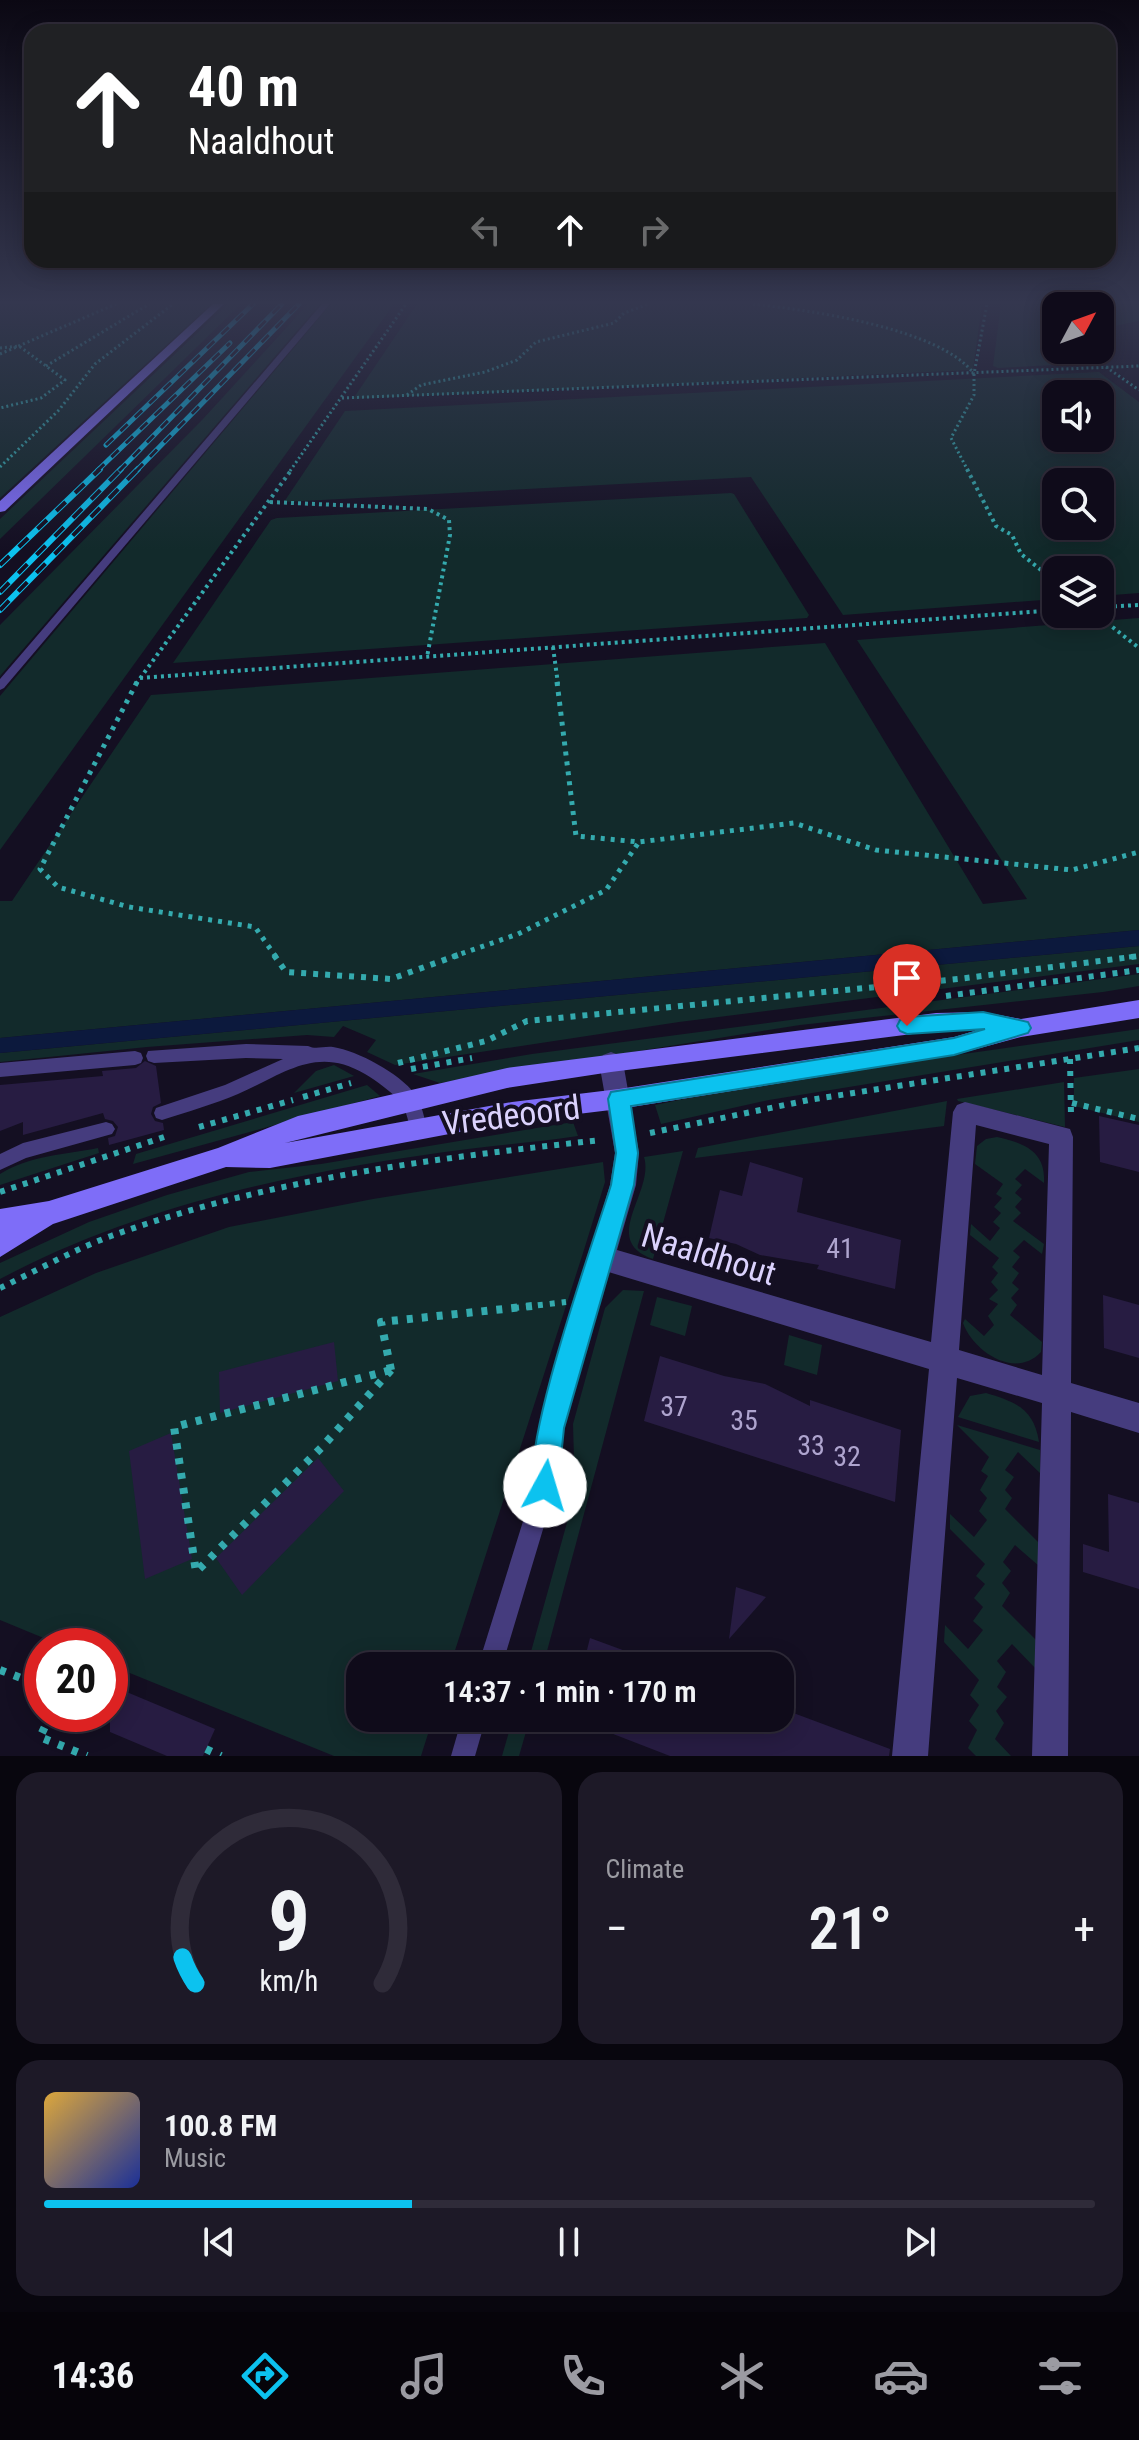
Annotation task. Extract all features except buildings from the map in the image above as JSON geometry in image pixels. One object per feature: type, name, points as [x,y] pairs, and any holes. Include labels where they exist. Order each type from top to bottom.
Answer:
[{"type":"street","points":[[0,508],[131,386]]},
{"type":"street","name":"Vredeoord","points":[[221,1158],[270,1157],[512,1112],[619,1099],[954,1046],[1021,1028],[1139,1009]]},
{"type":"street","name":"Vredeoord","points":[[0,1221],[49,1213],[221,1158],[298,1127],[507,1078],[611,1062],[936,1022],[983,1021],[1021,1028]]},
{"type":"street","name":"Naaldhout","points":[[611,1062],[627,1153],[623,1185],[601,1258],[943,1363],[1139,1418]]},
{"type":"street","points":[[910,1756],[965,1112],[1061,1137],[1050,1756]]},
{"type":"street","name":"Vredeoord","points":[[0,1245],[49,1213]]},
{"type":"lane","points":[[0,686],[256,386]]},
{"type":"lane","points":[[154,1056],[246,1051],[344,1056],[381,1075],[409,1099],[419,1130]]},
{"type":"lane","points":[[162,1113],[320,1054]]},
{"type":"lane","points":[[0,1070],[135,1058]]},
{"type":"lane","points":[[0,1162],[23,1151],[106,1129]]},
{"type":"lane","points":[[494,1652],[545,1486],[550,1428],[601,1258]]},
{"type":"lane","points":[[463,1756],[470,1732]]},
{"type":"path","points":[[0,408],[41,398],[57,386]]},
{"type":"path","points":[[0,467],[59,410],[78,386]]},
{"type":"path","points":[[349,386],[269,502],[139,678],[40,869],[58,887],[129,907],[255,927],[286,972],[391,979],[518,934],[606,890],[639,842]]},
{"type":"path","points":[[406,396],[420,386]]},
{"type":"path","points":[[341,398],[666,386]]},
{"type":"path","points":[[974,386],[974,395],[951,438],[996,526],[1012,535],[1021,554],[1042,571]]},
{"type":"path","points":[[269,502],[428,509],[449,520],[450,535],[427,657]]},
{"type":"path","points":[[1114,606],[1139,605]]},
{"type":"path","points":[[139,678],[1042,611]]},
{"type":"path","points":[[1114,628],[1139,648]]},
{"type":"path","points":[[553,647],[576,836],[639,842],[794,823],[876,850],[1072,870],[1139,852]]},
{"type":"path","points":[[381,1075],[412,1058],[468,1046],[527,1021],[958,979],[1139,956]]},
{"type":"path","name":"Vredeoord","points":[[0,1288],[108,1237],[203,1206],[300,1183],[470,1154],[521,1151],[659,1132],[809,1100],[1139,1048]]},
{"type":"path","points":[[1061,1137],[1071,1138],[1070,1059]]},
{"type":"path","points":[[1072,1103],[1139,1119]]},
{"type":"path","points":[[391,1370],[381,1322],[560,1301],[586,1307]]},
{"type":"path","points":[[391,1370],[322,1447],[196,1572],[174,1427],[391,1370]]},
{"type":"path","points":[[0,1670],[24,1679]]},
{"type":"path","points":[[42,1732],[40,1737],[87,1756]]},
{"type":"path","points":[[206,1749],[221,1756]]},
{"type":"green space","points":[[0,386],[122,386],[0,498]]},
{"type":"green space","points":[[141,386],[157,386],[0,539],[0,519]]},
{"type":"green space","points":[[233,386],[250,386],[0,676],[0,625]]},
{"type":"green space","points":[[262,386],[335,386],[0,850],[0,696]]},
{"type":"green space","points":[[362,386],[632,386],[353,399]]},
{"type":"green space","points":[[829,386],[1042,386],[1042,452],[1114,452],[1114,386],[1118,386],[1139,402],[1139,593],[1114,595],[1114,556],[1042,556],[1042,600],[843,615],[751,477],[284,502],[345,411]]},
{"type":"green space","points":[[731,493],[809,615],[807,618],[173,663],[271,520],[277,518]]},
{"type":"green space","points":[[1139,618],[1139,930],[0,1038],[0,901],[12,901],[151,695],[825,643],[983,904],[1027,899],[857,640],[1042,626],[1042,628],[1114,628],[1114,620]]},
{"type":"green space","points":[[1139,946],[1139,964],[679,1022],[395,1065],[367,1052],[376,1040],[343,1026],[334,1037],[307,1035],[0,1062],[0,1053]]},
{"type":"green space","points":[[1139,974],[1139,986],[1103,992],[800,1025],[440,1083],[413,1074],[532,1054]]},
{"type":"green space","points":[[1139,1029],[1139,1040],[769,1100],[661,1124],[655,1105],[760,1083]]},
{"type":"green space","points":[[334,1065],[354,1076],[294,1093],[316,1071]]},
{"type":"green space","points":[[1139,1069],[1139,1122],[1074,1106],[1074,1078]]},
{"type":"green space","points":[[1064,1082],[1065,1127],[957,1099]]},
{"type":"green space","points":[[367,1085],[380,1096],[133,1164],[136,1154]]},
{"type":"green space","points":[[947,1101],[944,1126],[695,1158],[698,1148]]},
{"type":"green space","points":[[573,1122],[578,1136],[407,1157],[228,1193],[112,1229],[0,1279],[0,1263],[89,1222],[167,1195],[249,1172],[321,1164]]},
{"type":"green space","points":[[997,1137],[1031,1150],[1044,1172],[1044,1183],[1025,1169],[1015,1179],[1022,1185],[1015,1193],[1022,1199],[1015,1207],[1021,1213],[1013,1221],[1044,1244],[1042,1254],[1024,1240],[1013,1251],[1020,1257],[1012,1267],[1019,1273],[1012,1283],[1019,1289],[1011,1298],[1017,1305],[1010,1315],[1042,1342],[1041,1352],[1031,1360],[1019,1363],[1008,1363],[985,1352],[963,1323],[965,1319],[984,1336],[994,1325],[988,1316],[998,1304],[989,1299],[998,1290],[991,1282],[998,1273],[992,1267],[999,1258],[970,1235],[971,1224],[990,1241],[1000,1228],[993,1222],[1001,1213],[994,1207],[1002,1198],[996,1194],[1003,1184],[975,1164],[977,1146],[986,1139]]},
{"type":"green space","points":[[98,1148],[99,1153],[0,1185],[0,1174],[23,1163]]},
{"type":"green space","points":[[683,1151],[653,1259],[638,1251],[630,1240],[632,1214],[645,1171],[644,1157]]},
{"type":"green space","points":[[603,1162],[605,1182],[455,1652],[346,1652],[346,1732],[429,1732],[421,1756],[334,1756],[128,1672],[128,1628],[24,1630],[0,1620],[0,1317],[96,1273],[229,1227],[373,1199]]},
{"type":"green space","points":[[623,1290],[644,1291],[547,1652],[531,1652],[575,1494],[573,1424],[605,1308]]},
{"type":"green space","points":[[657,1297],[692,1306],[685,1336],[650,1325]]},
{"type":"green space","points":[[789,1335],[822,1345],[817,1375],[784,1365]]},
{"type":"green space","points":[[986,1393],[1022,1408],[1033,1422],[1039,1442],[958,1417],[970,1396]]},
{"type":"green space","points":[[957,1425],[1040,1450],[1040,1473],[1018,1452],[1005,1470],[1014,1477],[1005,1490],[1012,1498],[1005,1509],[1039,1543],[1039,1566],[1015,1545],[1003,1562],[1011,1571],[1002,1583],[1010,1593],[1002,1606],[1038,1642],[1038,1671],[1012,1644],[997,1661],[1006,1672],[997,1687],[1007,1697],[996,1711],[1004,1723],[995,1739],[1011,1756],[976,1756],[968,1748],[977,1730],[969,1721],[979,1705],[970,1695],[979,1680],[944,1642],[945,1625],[968,1649],[983,1630],[973,1621],[983,1607],[974,1598],[985,1584],[976,1576],[985,1564],[950,1529],[950,1514],[974,1537],[987,1520],[979,1511],[987,1498],[980,1490],[988,1476],[981,1471],[989,1457]]},
{"type":"green space","points":[[509,1732],[526,1732],[519,1756],[502,1756]]},
{"type":"water","points":[[1139,930],[1139,946],[0,1053],[0,1038]]},
{"type":"railway","points":[[106,445],[168,386]]},
{"type":"railway","points":[[97,471],[185,386]]},
{"type":"railway","points":[[119,471],[202,386]]},
{"type":"railway","points":[[136,471],[219,386]]},
{"type":"railway","points":[[0,565],[100,469]]},
{"type":"railway","points":[[0,592],[121,469]]},
{"type":"railway","points":[[0,610],[138,469]]},
{"type":"route","points":[[545,1486],[550,1428],[623,1185],[627,1153],[619,1099],[954,1046],[1021,1028],[983,1021],[907,1026]]}]
